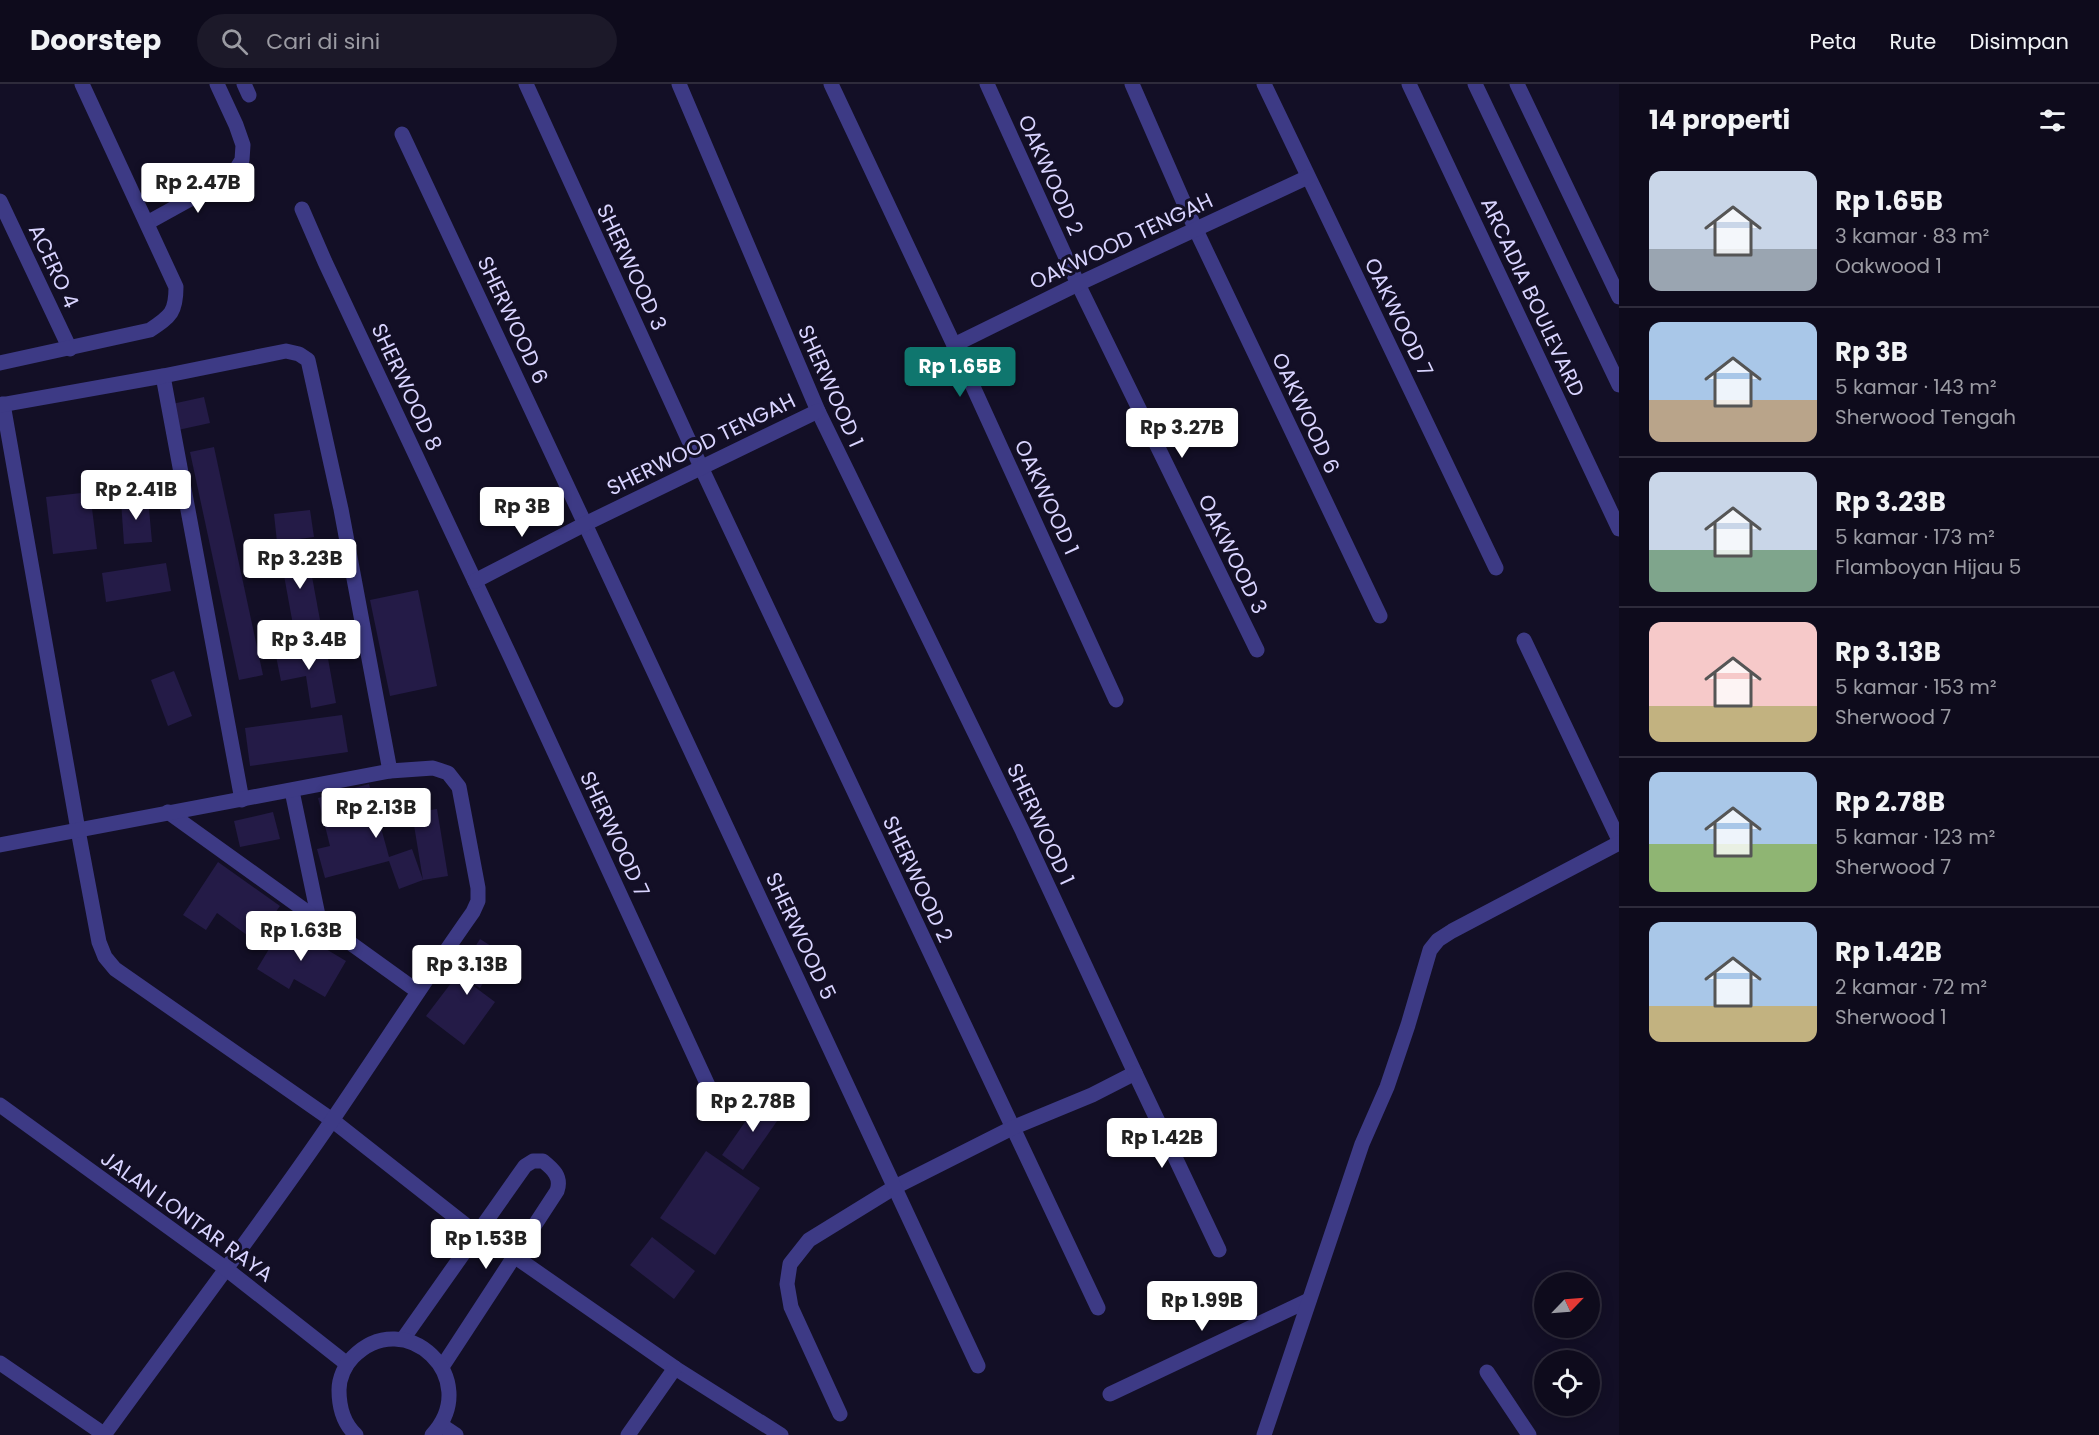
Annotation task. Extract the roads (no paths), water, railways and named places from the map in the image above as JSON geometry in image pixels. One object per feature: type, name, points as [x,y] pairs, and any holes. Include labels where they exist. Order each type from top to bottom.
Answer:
[{"type":"street","points":[[0,363],[150,330],[167,319],[176,304],[176,287],[82,84]]},
{"type":"street","points":[[147,223],[232,176],[242,160],[243,145],[217,84]]},
{"type":"street","name":"SHERWOOD 3","points":[[526,84],[701,467]]},
{"type":"street","name":"SHERWOOD 1","points":[[679,84],[818,411],[1022,830],[1219,1250]]},
{"type":"street","name":"OAKWOOD 1","points":[[831,84],[954,345],[1116,700]]},
{"type":"street","name":"OAKWOOD 2","points":[[987,84],[1078,284]]},
{"type":"street","name":"OAKWOOD 6","points":[[1132,84],[1195,228],[1380,616]]},
{"type":"street","name":"OAKWOOD 7","points":[[1264,84],[1496,568]]},
{"type":"street","name":"ARCADIA BOULEVARD","points":[[1409,84],[1619,529]]},
{"type":"street","points":[[1474,84],[1619,385]]},
{"type":"street","points":[[1517,84],[1619,297]]},
{"type":"street","name":"SHERWOOD 6","points":[[402,134],[585,524]]},
{"type":"street","name":"OAKWOOD TENGAH","points":[[954,345],[1195,228],[1308,177]]},
{"type":"street","name":"ACERO 4","points":[[0,201],[70,349]]},
{"type":"street","name":"SHERWOOD 8","points":[[302,209],[475,581]]},
{"type":"street","name":"OAKWOOD 3","points":[[1078,284],[1257,650]]},
{"type":"street","points":[[390,771],[341,509],[308,360],[299,354],[286,351],[163,376],[1,404],[99,942],[105,957],[115,969],[332,1120],[477,1234]]},
{"type":"street","points":[[163,376],[242,800]]},
{"type":"street","name":"SHERWOOD TENGAH","points":[[475,581],[585,524],[818,411]]},
{"type":"street","name":"SHERWOOD 2","points":[[701,467],[1098,1308]]},
{"type":"street","name":"SHERWOOD 5","points":[[585,524],[978,1366]]},
{"type":"street","name":"SHERWOOD 7","points":[[475,581],[717,1105]]},
{"type":"street","points":[[1264,1435],[1362,1143],[1387,1087],[1430,950],[1438,940],[1452,931],[1619,841],[1524,640]]},
{"type":"street","points":[[0,845],[390,771],[433,768],[448,773],[459,787],[478,888],[478,901],[473,912],[417,991],[332,1120],[104,1435],[0,1363]]},
{"type":"street","points":[[292,791],[319,920]]},
{"type":"street","points":[[168,812],[417,991]]},
{"type":"street","points":[[840,1414],[791,1307],[788,1284],[790,1264],[809,1240],[895,1187],[1012,1128],[1092,1095],[1135,1073]]},
{"type":"street","name":"JALAN LONTAR RAYA","points":[[0,1105],[225,1268],[347,1364]]},
{"type":"street","points":[[403,1339],[525,1166],[533,1161],[543,1161],[555,1173],[560,1185],[442,1367]]},
{"type":"street","points":[[514,1256],[675,1368],[781,1435]]},
{"type":"street","points":[[1110,1394],[1309,1300]]},
{"type":"street","points":[[349,1432],[339,1406],[339,1384],[347,1364],[362,1348],[381,1340],[403,1339],[426,1348],[442,1367],[449,1386],[449,1406],[437,1430],[456,1435]]},
{"type":"street","points":[[628,1435],[675,1368]]},
{"type":"street","points":[[1487,1372],[1529,1435]]}]
